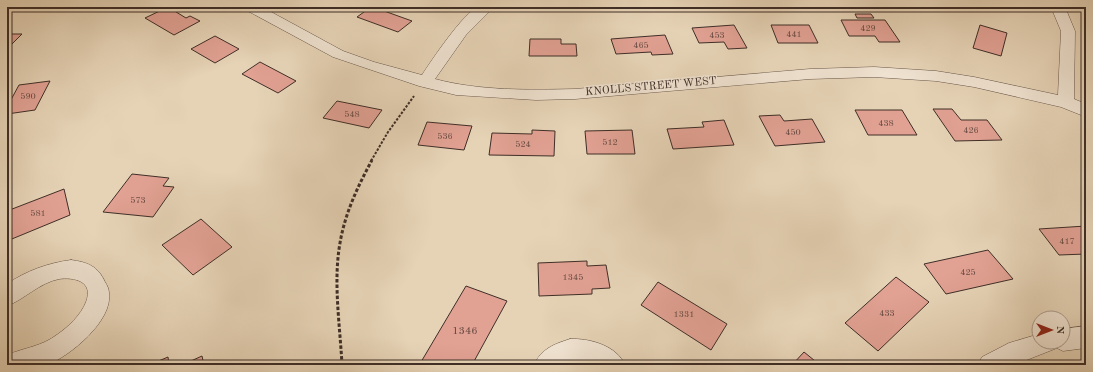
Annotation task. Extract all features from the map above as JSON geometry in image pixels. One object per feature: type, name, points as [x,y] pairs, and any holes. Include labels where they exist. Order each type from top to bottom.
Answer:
[{"type":"street","name":"KNOLLS STREET WEST","points":[[251,7],[338,54],[368,65],[456,90],[536,95],[575,94],[810,74],[874,72],[936,76],[974,82],[1066,102],[1086,111]]},
{"type":"street","points":[[425,82],[453,41],[469,23],[487,7]]},
{"type":"street","points":[[1058,7],[1068,31],[1066,102]]},
{"type":"street","points":[[7,296],[34,278],[54,270],[68,268],[84,271],[89,275],[95,280],[98,292],[96,307],[85,324],[70,340],[50,353],[27,363],[10,365]]},
{"type":"street","points":[[1071,339],[1086,337]]},
{"type":"street","points":[[990,365],[1017,351],[1031,347]]},
{"type":"street","points":[[546,365],[553,357],[563,352],[581,349],[597,353],[613,365]]},
{"type":"path","points":[[342,365],[338,263],[341,236],[347,214],[360,184],[394,124],[425,82]]},
{"type":"building","points":[[168,7],[186,18],[190,16],[200,21],[174,35],[145,18]]},
{"type":"building","points":[[371,7],[412,21],[398,32],[357,17]]},
{"type":"building","points":[[966,7],[1005,7],[1008,11],[967,8]]},
{"type":"building","points":[[855,14],[871,14],[874,18],[857,18]]},
{"type":"building","points":[[841,20],[885,20],[900,42],[879,42],[875,36],[849,36]]},
{"type":"building","points":[[734,25],[747,48],[728,49],[724,42],[699,43],[692,28]]},
{"type":"building","points":[[771,25],[809,25],[818,43],[778,43]]},
{"type":"building","points":[[980,25],[1007,33],[1001,56],[973,48]]},
{"type":"building","points":[[7,34],[22,34],[7,49]]},
{"type":"building","points":[[665,35],[673,54],[652,55],[651,52],[616,54],[611,39]]},
{"type":"building","points":[[215,36],[239,49],[215,63],[191,49]]},
{"type":"building","points":[[530,39],[561,39],[561,44],[576,44],[577,56],[529,56]]},
{"type":"building","points":[[260,62],[296,81],[278,93],[242,74]]},
{"type":"building","points":[[50,81],[35,110],[7,114],[7,107],[19,85]]},
{"type":"building","points":[[337,101],[382,110],[369,128],[323,118]]},
{"type":"building","points":[[933,109],[952,109],[961,120],[987,120],[1002,140],[955,141]]},
{"type":"building","points":[[855,110],[902,110],[917,135],[868,135]]},
{"type":"building","points":[[780,115],[784,121],[812,119],[825,142],[775,146],[759,116]]},
{"type":"building","points":[[724,120],[734,145],[673,149],[667,129],[704,127],[702,122]]},
{"type":"building","points":[[427,122],[472,126],[464,150],[418,145]]},
{"type":"building","points":[[532,130],[555,131],[554,156],[489,155],[492,133],[532,134]]},
{"type":"building","points":[[632,130],[635,154],[587,154],[585,131]]},
{"type":"building","points":[[132,174],[169,178],[163,186],[174,187],[153,217],[103,212]]},
{"type":"building","points":[[64,189],[70,215],[7,241],[7,211]]},
{"type":"building","points":[[201,219],[232,247],[193,275],[162,245]]},
{"type":"building","points":[[1086,226],[1086,254],[1059,255],[1039,229]]},
{"type":"building","points":[[988,250],[1013,279],[946,294],[924,264]]},
{"type":"building","points":[[587,261],[587,266],[606,265],[610,288],[592,289],[592,294],[539,296],[538,263]]},
{"type":"building","points":[[896,277],[929,302],[878,351],[845,323]]},
{"type":"building","points":[[658,282],[727,324],[711,350],[641,305]]},
{"type":"building","points":[[466,286],[507,301],[472,365],[429,365],[421,362]]},
{"type":"building","points":[[804,352],[820,365],[792,365]]},
{"type":"building","points":[[202,356],[204,365],[182,365]]},
{"type":"building","points":[[168,357],[169,365],[149,365]]}]
